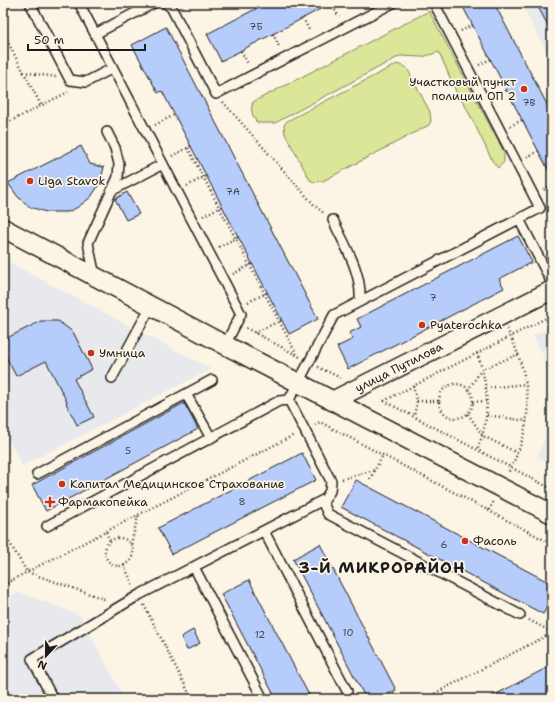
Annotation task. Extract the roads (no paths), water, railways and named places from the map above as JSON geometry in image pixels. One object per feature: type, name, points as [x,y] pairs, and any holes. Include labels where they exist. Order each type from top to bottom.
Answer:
[{"type":"street","points":[[3,228],[332,401],[552,514]]},
{"type":"street","name":"улица Путилова","points":[[332,401],[552,290]]},
{"type":"lane","points":[[30,3],[70,80],[86,82],[113,68]]},
{"type":"lane","points":[[79,3],[241,314],[225,345]]},
{"type":"lane","points":[[95,34],[154,3]]},
{"type":"lane","points":[[165,3],[171,6],[216,94],[393,3]]},
{"type":"lane","points":[[289,400],[334,315],[540,208],[434,3]]},
{"type":"lane","points":[[95,276],[88,243],[118,177],[119,164],[115,148],[107,132]]},
{"type":"lane","points":[[113,190],[162,163]]},
{"type":"lane","points":[[519,219],[552,283]]},
{"type":"lane","points":[[333,220],[358,275],[361,291],[360,301]]},
{"type":"lane","points":[[112,378],[151,306]]},
{"type":"lane","points":[[37,474],[212,380]]},
{"type":"lane","points":[[186,394],[211,438]]},
{"type":"lane","points":[[53,699],[32,658],[139,595],[325,499],[330,491],[331,481],[289,400]]},
{"type":"lane","points":[[47,526],[279,401],[289,400]]},
{"type":"lane","points":[[322,501],[328,514],[520,615]]},
{"type":"lane","points":[[264,531],[347,691]]},
{"type":"lane","points":[[194,567],[263,699]]},
{"type":"place","name":"Участковый пункт полиции ОП 2","points":[[524,89]]},
{"type":"place","name":"Liga Stavok","points":[[30,181]]},
{"type":"place","name":"Pyaterochka","points":[[422,325]]},
{"type":"place","name":"Умница","points":[[91,353]]},
{"type":"place","name":"Капитал Медицинское Страхование","points":[[62,484]]},
{"type":"place","name":"Фармакопейка","points":[[50,502]]},
{"type":"place","name":"Фасоль","points":[[465,541]]},
{"type":"district","name":"3-Й МИКРОРАЙОН","points":[[382,567]]}]
